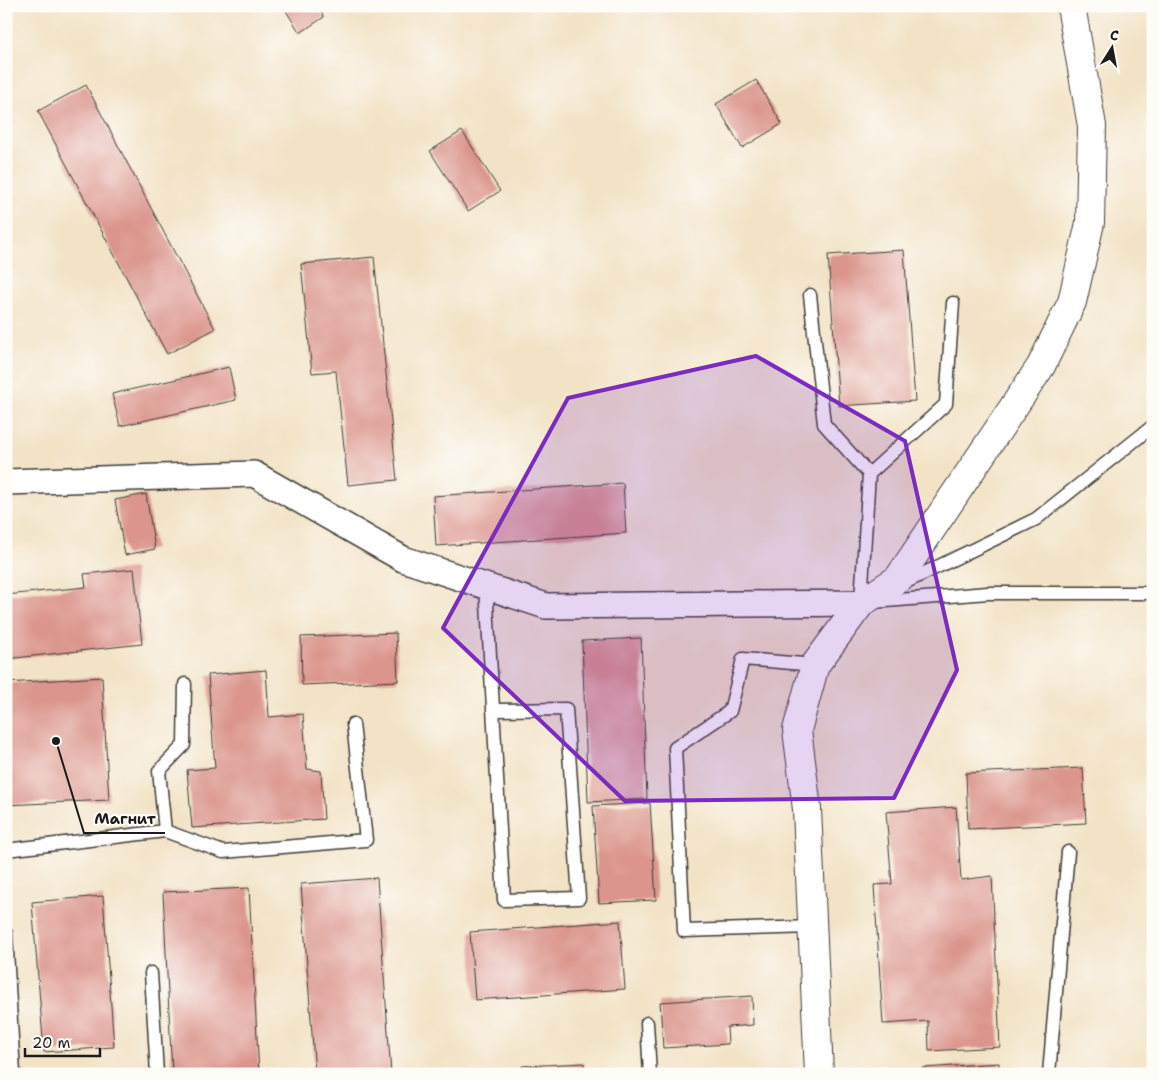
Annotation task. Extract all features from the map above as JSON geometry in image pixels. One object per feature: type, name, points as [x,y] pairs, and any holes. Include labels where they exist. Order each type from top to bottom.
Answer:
[{"type":"street","points":[[819,1074],[807,809],[797,730],[815,665],[861,603],[898,579],[1041,366],[1072,302],[1090,223],[1092,126],[1071,6]]},
{"type":"street","points":[[6,482],[254,474],[403,559],[546,606],[861,603]]},
{"type":"lane","points":[[810,295],[824,424],[869,474]]},
{"type":"lane","points":[[861,603],[869,474],[946,404],[953,303]]},
{"type":"lane","points":[[861,603],[1036,519],[1153,426]]},
{"type":"lane","points":[[486,586],[504,900],[579,898],[566,709],[493,710]]},
{"type":"lane","points":[[861,603],[988,594],[1153,593]]},
{"type":"lane","points":[[812,927],[684,931],[675,748],[730,711],[743,659],[815,665]]},
{"type":"lane","points":[[165,831],[159,771],[184,745],[185,684]]},
{"type":"lane","points":[[6,850],[165,831],[223,852],[366,840],[353,724]]},
{"type":"lane","points":[[1049,1074],[1068,852]]},
{"type":"lane","points":[[6,933],[14,1074]]},
{"type":"lane","points":[[151,974],[157,1074]]},
{"type":"lane","points":[[646,1023],[650,1074]]},
{"type":"highlighted area","points":[[756,356],[905,441],[957,670],[894,798],[625,801],[443,628],[568,398]]},
{"type":"building","points":[[283,6],[317,6],[324,17],[300,33]]},
{"type":"building","points":[[756,80],[782,124],[742,148],[716,104]]},
{"type":"building","points":[[86,85],[215,329],[167,354],[38,111]]},
{"type":"building","points":[[462,131],[500,191],[468,211],[430,151]]},
{"type":"building","points":[[904,250],[915,401],[839,406],[828,255]]},
{"type":"building","points":[[374,257],[397,480],[348,485],[336,371],[312,373],[301,264]]},
{"type":"building","points":[[229,367],[236,400],[120,426],[112,394]]},
{"type":"building","points":[[623,483],[626,533],[436,546],[433,496]]},
{"type":"building","points":[[146,494],[155,549],[125,555],[115,500]]},
{"type":"building","points":[[134,569],[142,644],[6,659],[6,595],[86,587],[84,574]]},
{"type":"building","points":[[396,633],[398,681],[302,685],[301,637]]},
{"type":"building","points":[[641,638],[647,799],[588,802],[582,641]]},
{"type":"building","points":[[266,670],[269,717],[303,714],[307,769],[321,771],[324,819],[192,828],[187,770],[215,768],[208,675]]},
{"type":"building","points":[[102,677],[109,800],[6,805],[6,683]]},
{"type":"building","points":[[1083,768],[1086,823],[968,829],[966,773]]},
{"type":"building","points":[[650,803],[656,900],[599,903],[593,806]]},
{"type":"building","points":[[956,807],[961,880],[992,876],[1000,1047],[929,1051],[928,1021],[883,1024],[874,885],[892,884],[886,812]]},
{"type":"building","points":[[377,878],[391,1074],[315,1074],[301,884]]},
{"type":"building","points":[[249,888],[259,1074],[172,1074],[163,892]]},
{"type":"building","points":[[103,896],[114,1047],[44,1052],[32,902]]},
{"type":"building","points":[[620,921],[625,989],[475,1000],[470,932]]},
{"type":"building","points":[[752,996],[753,1025],[727,1027],[728,1044],[663,1048],[660,1002]]},
{"type":"building","points":[[584,1063],[584,1074],[523,1074],[522,1066]]},
{"type":"building","points":[[999,1063],[999,1074],[923,1074],[923,1068]]},
{"type":"place","name":"Магнит","points":[[56,741]]}]
